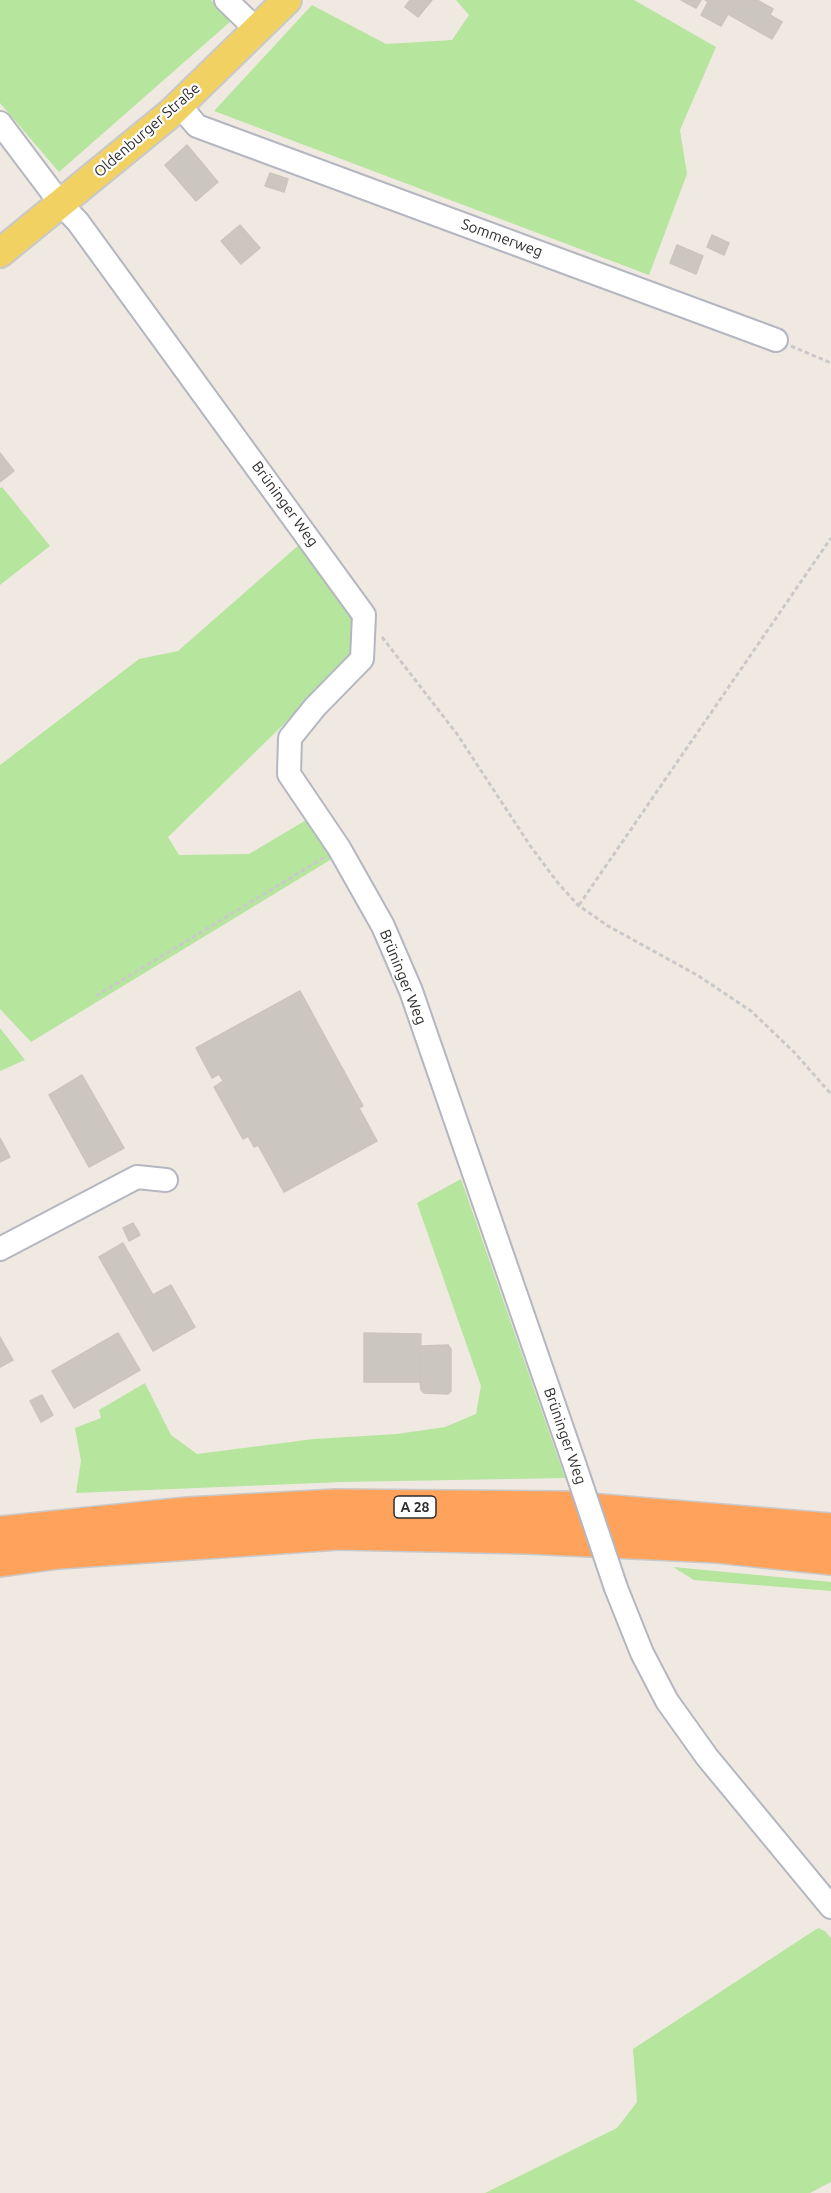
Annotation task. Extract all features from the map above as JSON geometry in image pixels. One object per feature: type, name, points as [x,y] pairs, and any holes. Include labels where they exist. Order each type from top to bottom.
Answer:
[{"type":"highway","name":"A 28","points":[[0,1533],[187,1514],[336,1506],[566,1508],[831,1530]]},
{"type":"highway","name":"A 28","points":[[0,1560],[59,1552],[338,1533],[527,1537],[693,1545],[831,1558]]},
{"type":"main road","name":"Oldenburger Straße","points":[[0,253],[179,105],[287,0]]},
{"type":"street","points":[[226,0],[257,30]]},
{"type":"street","name":"Sommerweg","points":[[179,105],[197,126],[776,340]]},
{"type":"street","name":"Brüninger Weg","points":[[0,123],[60,204],[78,222],[364,615],[362,659],[315,706],[290,738],[289,774],[339,848],[383,926],[411,991],[616,1588],[642,1653],[667,1701],[707,1757],[831,1906]]},
{"type":"street","points":[[0,1249],[137,1177],[166,1179]]},
{"type":"path","points":[[776,340],[831,363]]},
{"type":"path","points":[[578,905],[831,538]]},
{"type":"path","points":[[364,615],[457,734],[531,847],[578,905],[608,926],[697,975],[751,1011],[794,1052],[831,1094]]},
{"type":"path","points":[[96,996],[339,848]]},
{"type":"green space","points":[[0,0],[211,0],[231,21],[59,172],[0,103]]},
{"type":"green space","points":[[456,0],[634,0],[716,47],[680,130],[687,174],[649,275],[214,111],[312,5],[386,44],[452,40],[469,15]]},
{"type":"green space","points":[[2,487],[50,546],[0,585],[0,488]]},
{"type":"green space","points":[[300,544],[356,619],[355,651],[168,837],[179,855],[249,854],[313,816],[335,857],[31,1042],[0,1009],[0,765],[139,659],[178,651]]},
{"type":"green space","points":[[0,1028],[25,1060],[0,1071]]},
{"type":"green space","points":[[461,1179],[565,1478],[342,1482],[76,1493],[81,1461],[75,1428],[101,1418],[99,1410],[145,1383],[171,1435],[197,1454],[314,1439],[397,1434],[445,1427],[476,1414],[481,1386],[417,1203]]},
{"type":"green space","points":[[673,1567],[831,1582],[831,1591],[694,1580]]},
{"type":"green space","points":[[818,1928],[825,1931],[831,1938],[831,2182],[810,2193],[485,2193],[617,2128],[637,2102],[633,2049]]},
{"type":"building","points":[[410,0],[432,0],[418,17],[405,7]]},
{"type":"building","points":[[681,0],[701,0],[696,8]]},
{"type":"building","points":[[705,0],[757,0],[773,9],[770,15],[782,22],[772,39],[728,14],[721,26],[701,15],[708,2]]},
{"type":"building","points":[[187,145],[218,182],[196,201],[165,165]]},
{"type":"building","points":[[270,173],[288,179],[284,192],[265,186]]},
{"type":"building","points":[[240,225],[260,248],[241,264],[221,241]]},
{"type":"building","points":[[712,235],[729,243],[724,255],[707,247]]},
{"type":"building","points":[[677,245],[703,256],[696,274],[670,263]]},
{"type":"building","points":[[0,453],[14,471],[0,482]]},
{"type":"building","points":[[300,991],[363,1106],[359,1108],[377,1141],[284,1192],[258,1145],[254,1147],[248,1136],[243,1139],[214,1087],[223,1081],[219,1074],[212,1078],[196,1048]]},
{"type":"building","points":[[82,1075],[124,1148],[89,1167],[49,1095]]},
{"type":"building","points":[[0,1138],[10,1157],[0,1162]]},
{"type":"building","points":[[133,1223],[140,1235],[129,1241],[123,1228]]},
{"type":"building","points":[[123,1243],[153,1295],[171,1285],[195,1327],[153,1351],[99,1257]]},
{"type":"building","points":[[118,1333],[140,1370],[74,1408],[52,1371]]},
{"type":"building","points":[[364,1333],[421,1334],[420,1382],[364,1382]]},
{"type":"building","points":[[0,1337],[13,1360],[0,1367]]},
{"type":"building","points":[[448,1345],[451,1349],[451,1391],[448,1394],[424,1393],[420,1382],[421,1346]]},
{"type":"building","points":[[42,1395],[53,1415],[41,1422],[30,1401]]}]
